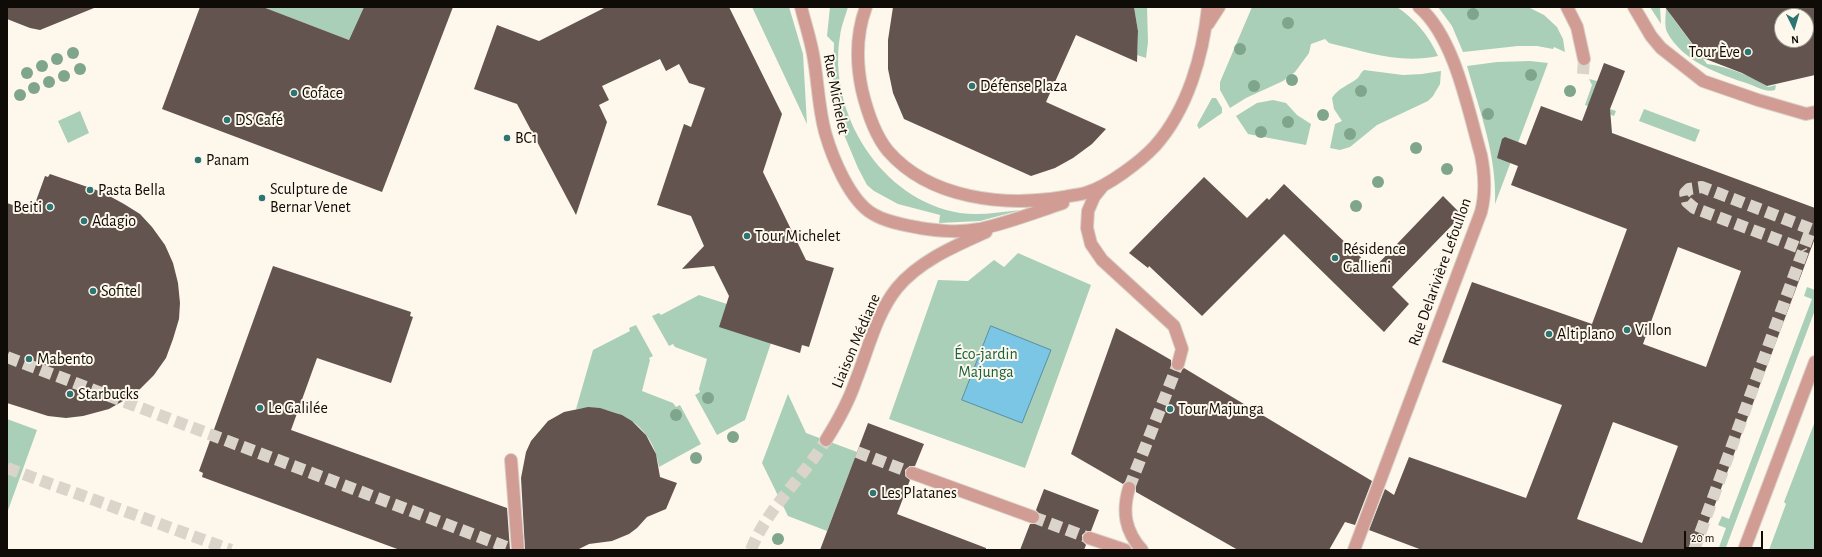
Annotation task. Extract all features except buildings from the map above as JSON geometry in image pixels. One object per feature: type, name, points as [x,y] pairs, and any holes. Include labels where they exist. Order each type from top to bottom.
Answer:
[{"type":"street","name":"Rue Michelet","points":[[801,7],[813,54],[826,132],[833,154],[845,179],[858,200],[866,209],[880,218],[937,231],[979,229],[1011,221],[1089,192]]},
{"type":"street","points":[[866,7],[860,24],[857,49],[859,76],[865,104],[873,127],[887,150],[901,164],[922,178],[936,184],[985,199],[1000,201],[1036,201],[1089,192],[1135,164],[1154,147],[1174,120],[1196,67],[1206,29],[1208,7]]},
{"type":"street","points":[[1206,29],[1219,7]]},
{"type":"street","name":"Rue Delarivière Lefoullon","points":[[1354,550],[1481,212],[1485,193],[1484,171],[1481,155],[1453,61],[1437,26],[1419,7]]},
{"type":"street","points":[[1567,7],[1577,27],[1584,59]]},
{"type":"street","points":[[1634,7],[1660,48],[1703,81],[1758,100],[1806,114],[1815,112]]},
{"type":"street","points":[[1109,181],[1094,197],[1089,206],[1087,228],[1091,244],[1102,260],[1174,326],[1182,349],[1178,364]]},
{"type":"street","name":"Liaison Médiane","points":[[826,440],[848,401],[877,323],[897,288],[913,272],[933,259],[952,248],[1011,221]]},
{"type":"street","points":[[1744,550],[1815,362]]},
{"type":"street","points":[[511,460],[518,550]]},
{"type":"street","points":[[912,473],[1033,517]]},
{"type":"street","points":[[1129,488],[1124,510],[1128,531],[1142,550]]},
{"type":"street","points":[[1089,538],[1124,550]]},
{"type":"green space","points":[[263,7],[364,7],[349,40]]},
{"type":"green space","points":[[752,7],[789,7],[803,54],[807,124]]},
{"type":"green space","points":[[830,7],[848,7],[840,36],[838,65],[842,94],[851,122],[866,148],[884,172],[906,191],[932,205],[960,213],[982,214],[1021,210],[980,221],[939,223],[940,215],[898,204],[874,191],[867,185],[858,168],[837,118],[833,85],[834,43],[827,36]]},
{"type":"green space","points":[[1134,7],[1147,7],[1148,42],[1146,58],[1137,55],[1138,31]]},
{"type":"green space","points":[[1252,7],[1397,7],[1421,28],[1438,56],[1410,59],[1396,58],[1329,43],[1325,39],[1311,44],[1309,53],[1295,72],[1283,81],[1246,98],[1230,108],[1220,90],[1220,82]]},
{"type":"green space","points":[[1438,7],[1528,7],[1544,15],[1557,27],[1563,39],[1565,52],[1554,47],[1553,49],[1537,46],[1518,46],[1463,52],[1452,26]]},
{"type":"green space","points":[[1650,7],[1660,7],[1661,24]]},
{"type":"green space","points":[[1666,7],[1673,7],[1670,14],[1707,64],[1739,72],[1768,87],[1776,85],[1775,90],[1769,91],[1762,89],[1726,76],[1703,66],[1692,59],[1682,51],[1667,32],[1665,23]]},
{"type":"green space","points":[[1530,61],[1548,63],[1495,204],[1495,186],[1487,134],[1467,66],[1497,62]]},
{"type":"green space","points":[[1364,70],[1403,75],[1441,71],[1440,84],[1433,96],[1428,101],[1377,125],[1350,147],[1340,150],[1330,148],[1335,124],[1342,121],[1334,109],[1332,98],[1340,89],[1358,78]]},
{"type":"green space","points":[[1589,79],[1597,81],[1610,109],[1616,111],[1614,116],[1585,105],[1592,85]]},
{"type":"green space","points":[[1212,98],[1216,98],[1222,108],[1222,113],[1199,129],[1197,125]]},
{"type":"green space","points":[[1273,100],[1286,103],[1297,115],[1311,124],[1306,145],[1248,134],[1236,116],[1257,103]]},
{"type":"green space","points":[[1644,109],[1700,130],[1695,142],[1639,121]]},
{"type":"green space","points":[[80,111],[89,133],[68,143],[58,121]]},
{"type":"green space","name":"Éco-jardin Majunga","points":[[1018,253],[1091,285],[1025,468],[889,419],[938,280],[968,281],[994,260],[1004,267]]},
{"type":"green space","points":[[1807,287],[1815,290],[1815,310],[1725,550],[1718,550],[1726,528],[1718,525],[1722,516],[1729,519],[1812,299],[1804,296]]},
{"type":"green space","points":[[699,295],[727,304],[771,343],[745,420],[717,435],[695,395],[700,392],[699,389],[707,359],[675,347],[673,344],[669,346],[652,316],[659,313],[661,315]]},
{"type":"green space","points":[[636,325],[653,356],[649,358],[650,360],[642,391],[673,403],[676,407],[680,405],[701,444],[659,467],[655,452],[649,439],[641,428],[630,420],[605,410],[591,408],[576,409],[593,350],[630,331],[629,328]]},
{"type":"green space","points":[[788,394],[806,433],[857,452],[827,531],[788,516],[762,463]]},
{"type":"green space","points":[[7,419],[37,430],[7,513]]},
{"type":"green space","points":[[1814,424],[1815,550],[1769,550],[1786,504],[1784,502]]},
{"type":"water","points":[[991,326],[1051,350],[1022,423],[962,400]]},
{"type":"tunnel","points":[[1583,74],[1584,59]]},
{"type":"tunnel","points":[[1694,550],[1811,229],[1702,187],[1689,189],[1685,193],[1687,202],[1694,208],[1800,248],[1802,252]]},
{"type":"tunnel","points":[[7,357],[514,550]]},
{"type":"tunnel","points":[[1129,488],[1178,364]]},
{"type":"tunnel","points":[[751,550],[766,520],[826,440]]},
{"type":"tunnel","points":[[857,452],[912,473]]},
{"type":"tunnel","points":[[7,468],[231,550]]},
{"type":"tunnel","points":[[1033,517],[1089,538]]},
{"type":"place","name":"Tour Ève","points":[[1748,52]]},
{"type":"place","name":"Défense Plaza","points":[[972,86]]},
{"type":"place","name":"Coface","points":[[294,93]]},
{"type":"place","name":"DS Café","points":[[227,120]]},
{"type":"place","name":"BC1","points":[[507,138]]},
{"type":"place","name":"Panam","points":[[198,160]]},
{"type":"place","name":"Pasta Bella","points":[[90,190]]},
{"type":"place","name":"Sculpture de Bernar Venet","points":[[262,198]]},
{"type":"place","name":"Beiti","points":[[50,207]]},
{"type":"place","name":"Adagio","points":[[84,221]]},
{"type":"place","name":"Tour Michelet","points":[[747,236]]},
{"type":"place","name":"Résidence Gallieni","points":[[1335,258]]},
{"type":"place","name":"Sofitel","points":[[93,291]]},
{"type":"place","name":"Villon","points":[[1627,330]]},
{"type":"place","name":"Altiplano","points":[[1549,334]]},
{"type":"place","name":"Mabento","points":[[29,359]]},
{"type":"place","name":"Starbucks","points":[[70,394]]},
{"type":"place","name":"Le Galilée","points":[[260,408]]},
{"type":"place","name":"Tour Majunga","points":[[1170,409]]},
{"type":"place","name":"Les Platanes","points":[[873,493]]}]
